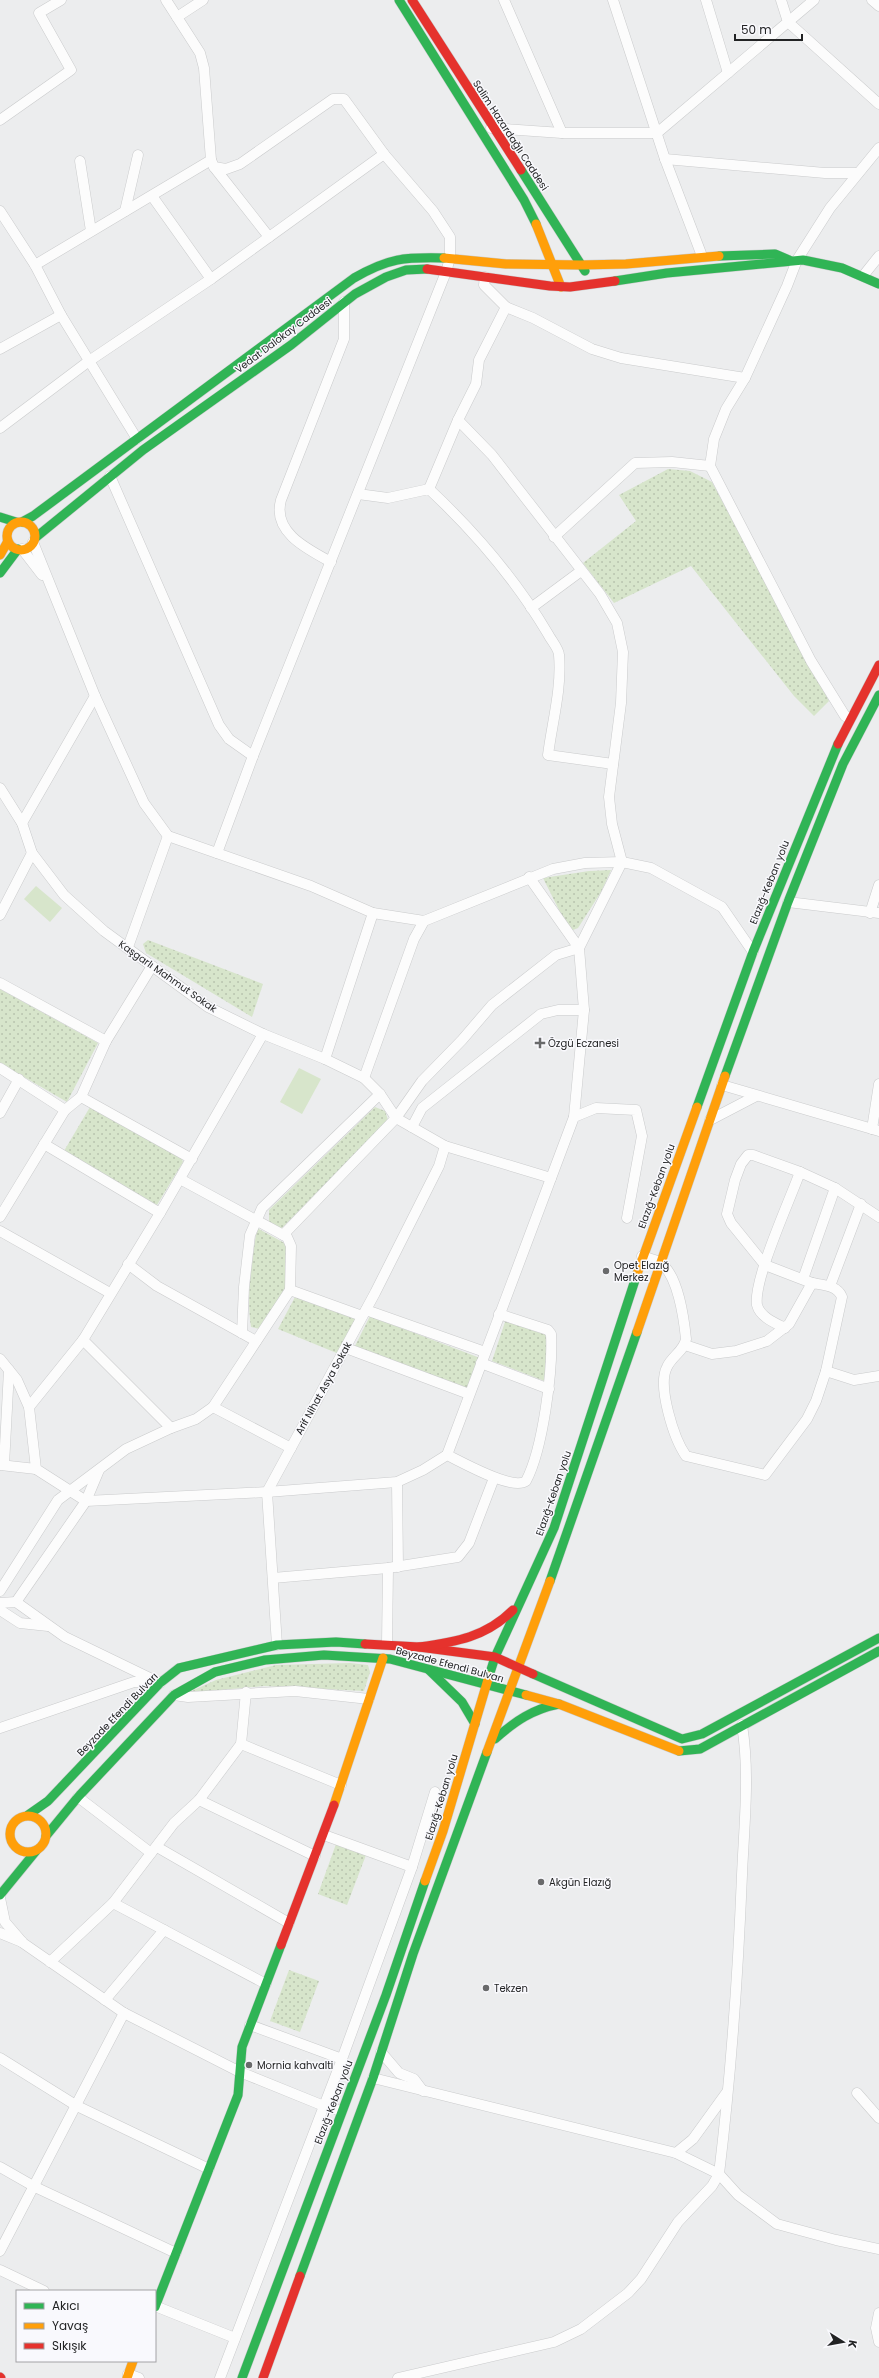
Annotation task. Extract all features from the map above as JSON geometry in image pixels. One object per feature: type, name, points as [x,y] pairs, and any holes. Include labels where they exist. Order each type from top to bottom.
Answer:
[{"type":"main road","points":[[399,0],[524,200],[554,264],[561,287]]},
{"type":"main road","name":"Salim Hazardağlı Caddesi","points":[[412,0],[491,128],[582,265],[585,272],[587,285]]},
{"type":"main road","points":[[0,555],[9,528],[33,516],[365,271],[394,259],[450,258],[506,264],[582,265],[626,264],[702,256],[775,254],[793,260],[824,262],[863,276],[879,284]]},
{"type":"main road","name":"Vedat Dalokay Caddesi","points":[[34,540],[143,450],[291,345],[344,302],[386,277],[406,270],[431,269],[561,287],[587,285],[667,273],[776,264],[793,260]]},
{"type":"main road","points":[[0,517],[30,525],[34,540],[20,549],[0,573]]},
{"type":"main road","points":[[5,537],[20,549]]},
{"type":"main road","name":"Elazığ-Keban yolu","points":[[242,2378],[341,2111],[386,1995],[437,1846],[495,1657],[554,1528],[642,1256],[753,952],[832,755],[879,665]]},
{"type":"main road","points":[[263,2378],[373,2078],[413,1954],[520,1668],[575,1513],[660,1262],[788,902],[843,764],[878,699]]},
{"type":"main road","points":[[419,1647],[474,1638],[497,1625],[521,1600]]},
{"type":"main road","name":"Beyzade Efendi Bulvarı","points":[[28,1816],[48,1801],[160,1683],[179,1668],[277,1645],[336,1642],[387,1644],[495,1657],[657,1728],[686,1739],[702,1734],[879,1638]]},
{"type":"main road","name":"Beyzade Efendi Bulvarı","points":[[46,1836],[78,1797],[174,1695],[196,1681],[215,1672],[265,1660],[324,1655],[383,1658],[559,1704],[660,1745],[686,1752],[700,1749],[879,1651]]},
{"type":"main road","points":[[156,2303],[238,2095],[242,2047],[324,1835],[383,1658]]},
{"type":"main road","points":[[429,1670],[462,1702],[475,1724]]},
{"type":"main road","points":[[492,1741],[520,1716],[535,1709],[559,1704]]},
{"type":"main road","points":[[0,1897],[11,1881],[36,1851],[43,1845],[46,1830],[40,1820],[28,1816],[19,1818],[12,1825],[10,1838],[19,1850]]},
{"type":"main road","points":[[0,1826],[12,1825]]},
{"type":"main road","points":[[6,1847],[19,1850],[36,1851]]},
{"type":"main road","points":[[11,1881],[19,1850]]},
{"type":"main road","points":[[127,2376],[133,2362]]},
{"type":"street","points":[[0,120],[72,70],[39,13],[61,0]]},
{"type":"street","points":[[166,0],[200,53],[204,68],[213,164],[269,237]]},
{"type":"street","points":[[177,17],[202,0]]},
{"type":"street","points":[[504,0],[562,133]]},
{"type":"street","points":[[613,0],[665,159],[702,256]]},
{"type":"street","points":[[706,0],[728,73]]},
{"type":"street","points":[[781,0],[788,22],[879,104]]},
{"type":"street","points":[[491,128],[562,133],[657,133],[814,0]]},
{"type":"street","points":[[872,0],[879,6]]},
{"type":"street","points":[[35,265],[125,211],[213,164],[226,169],[240,164],[333,99],[344,98],[384,154],[434,211],[450,237],[450,258],[446,272],[253,756],[217,853]]},
{"type":"street","points":[[850,718],[845,716],[811,660],[710,466],[714,439],[726,409],[745,378],[787,286],[793,260],[857,172],[879,148]]},
{"type":"street","points":[[0,428],[89,361],[211,279],[384,154]]},
{"type":"street","points":[[125,211],[138,155]]},
{"type":"street","points":[[665,159],[825,173],[857,172]]},
{"type":"street","points":[[80,161],[91,231]]},
{"type":"street","points":[[152,196],[211,279]]},
{"type":"street","points":[[0,212],[35,265],[61,315],[137,439]]},
{"type":"street","points":[[863,276],[879,256]]},
{"type":"street","points":[[485,277],[484,286],[506,306],[534,318],[592,349],[621,358],[745,378]]},
{"type":"street","points":[[331,562],[309,550],[286,531],[281,524],[278,513],[281,500],[344,339],[344,302]]},
{"type":"street","points":[[429,489],[458,420],[476,384],[479,360],[506,306]]},
{"type":"street","points":[[0,349],[61,315]]},
{"type":"street","points":[[283,1235],[396,1118],[422,1081],[462,1040],[492,1005],[556,955],[578,948],[622,862],[612,824],[609,797],[621,703],[623,652],[617,623],[600,594],[554,537],[492,455],[458,420]]},
{"type":"street","points":[[554,537],[635,463],[672,462],[710,466]]},
{"type":"street","points":[[110,476],[219,725],[230,739],[253,756]]},
{"type":"street","points":[[358,494],[388,498],[429,489]]},
{"type":"street","points":[[429,489],[465,522],[494,556],[532,608],[560,654],[557,691],[548,755],[613,764]]},
{"type":"street","points":[[34,540],[49,584],[95,696],[144,803],[168,836],[311,886],[373,913],[424,921],[443,915],[529,877],[553,869],[585,863],[622,862],[650,868],[722,906],[753,952]]},
{"type":"street","points":[[20,549],[49,584]]},
{"type":"street","points":[[532,608],[581,571]]},
{"type":"street","points":[[22,823],[95,696]]},
{"type":"street","name":"Kaşgarlı Mahmut Sokak","points":[[0,788],[22,823],[32,853],[64,895],[104,931],[208,1007],[263,1034],[325,1059],[364,1078],[380,1094],[396,1118],[445,1146],[551,1178]]},
{"type":"street","points":[[128,948],[168,836]]},
{"type":"street","points":[[0,915],[32,853]]},
{"type":"street","points":[[9,1370],[2,1465],[36,1469],[86,1501],[267,1492],[397,1482],[423,1470],[447,1455],[574,1117],[584,1010],[578,948],[529,877]]},
{"type":"street","points":[[788,902],[875,913],[879,885]]},
{"type":"street","points":[[325,1059],[373,913]]},
{"type":"street","points":[[364,1078],[414,939],[424,921]]},
{"type":"street","points":[[0,1217],[65,1110],[81,1097],[106,1042],[152,966]]},
{"type":"street","points":[[0,983],[106,1042]]},
{"type":"street","points":[[412,1127],[422,1108],[541,1014],[558,1010],[584,1010]]},
{"type":"street","points":[[29,1407],[83,1340],[110,1293],[180,1180],[263,1034]]},
{"type":"street","points":[[0,1068],[65,1110]]},
{"type":"street","points":[[0,1113],[19,1079]]},
{"type":"street","points":[[722,1085],[876,1130],[879,1084]]},
{"type":"street","points":[[242,1333],[244,1287],[250,1235],[262,1208],[380,1094]]},
{"type":"street","points":[[710,1121],[756,1096]]},
{"type":"street","points":[[81,1097],[192,1159]]},
{"type":"street","points":[[574,1117],[596,1108],[636,1110],[642,1136],[627,1218]]},
{"type":"street","points":[[44,1144],[160,1213]]},
{"type":"street","name":"Arif Nihat Asya Sokak","points":[[267,1492],[346,1348],[439,1166],[445,1146]]},
{"type":"street","points":[[642,1256],[660,1262],[672,1277],[676,1288],[686,1333],[685,1345],[666,1368],[664,1380],[665,1396],[680,1448],[686,1456],[765,1474],[807,1419],[816,1401],[826,1371],[842,1297],[840,1292],[830,1286],[808,1281],[765,1265],[731,1223],[727,1214],[741,1164],[748,1155],[753,1155],[800,1172],[835,1188],[879,1216]]},
{"type":"street","points":[[785,1328],[762,1314],[757,1306],[757,1286],[800,1172]]},
{"type":"street","points":[[0,1591],[58,1500],[126,1449],[171,1428],[196,1419],[213,1407],[290,1290],[292,1246],[287,1237],[180,1180]]},
{"type":"street","points":[[685,1345],[706,1354],[727,1353],[767,1341],[785,1328],[797,1312],[808,1281],[835,1188]]},
{"type":"street","points":[[830,1286],[861,1204]]},
{"type":"street","points":[[0,1231],[110,1293]]},
{"type":"street","points":[[128,1264],[157,1286],[256,1341]]},
{"type":"street","points":[[290,1290],[485,1352]]},
{"type":"street","points":[[447,1455],[494,1478],[518,1484],[526,1481],[533,1463],[549,1389],[551,1334],[548,1330],[499,1314]]},
{"type":"street","points":[[83,1340],[171,1428]]},
{"type":"street","points":[[346,1348],[469,1394]]},
{"type":"street","points":[[0,1359],[17,1380],[29,1407],[36,1469]]},
{"type":"street","points":[[481,1363],[549,1389]]},
{"type":"street","points":[[826,1371],[854,1380],[879,1376]]},
{"type":"street","points":[[213,1407],[291,1448]]},
{"type":"street","points":[[16,1602],[86,1501],[99,1470]]},
{"type":"street","points":[[273,1578],[393,1567],[451,1559],[462,1554],[475,1531],[494,1478]]},
{"type":"street","points":[[387,1644],[393,1567],[397,1482]]},
{"type":"street","points":[[267,1492],[277,1645]]},
{"type":"street","points":[[0,1603],[16,1602],[66,1637],[160,1683]]},
{"type":"street","points":[[0,1610],[20,1623],[49,1626]]},
{"type":"street","points":[[134,1682],[136,1671]]},
{"type":"street","points":[[0,1728],[134,1682],[160,1683]]},
{"type":"street","points":[[174,1695],[188,1697],[246,1692],[295,1691],[370,1699]]},
{"type":"street","points":[[50,1962],[114,1903],[174,1823],[199,1800],[241,1744],[246,1692]]},
{"type":"street","points":[[398,2378],[554,2342],[581,2329],[628,2293],[641,2279],[678,2222],[712,2186],[719,2174],[739,1939],[746,1784],[745,1745],[742,1725]]},
{"type":"street","points":[[241,1744],[340,1785]]},
{"type":"street","points":[[220,2378],[342,2059],[412,1866],[435,1792]]},
{"type":"street","points":[[78,1797],[154,1850],[290,1924]]},
{"type":"street","points":[[199,1800],[315,1856]]},
{"type":"street","points":[[324,1835],[412,1866]]},
{"type":"street","points":[[0,1897],[5,1922],[24,1943],[124,2013],[240,2072],[324,2106],[341,2111]]},
{"type":"street","points":[[114,1903],[266,1984]]},
{"type":"street","points":[[105,2000],[164,1930]]},
{"type":"street","points":[[0,1934],[24,1943]]},
{"type":"street","points":[[0,2251],[77,2106],[124,2013]]},
{"type":"street","points":[[250,2025],[342,2059]]},
{"type":"street","points":[[382,2052],[399,2072],[414,2079],[423,2091]]},
{"type":"street","points":[[0,2058],[77,2106],[209,2170]]},
{"type":"street","points":[[373,2078],[676,2153],[719,2174],[738,2195],[778,2224],[836,2240],[879,2249]]},
{"type":"street","points":[[676,2153],[693,2139],[727,2092]]},
{"type":"street","points":[[858,2093],[879,2118]]},
{"type":"street","points":[[0,2167],[35,2186],[176,2253]]},
{"type":"street","points":[[0,2270],[42,2290]]},
{"type":"street","points":[[156,2306],[235,2338]]},
{"type":"street","points":[[879,2313],[876,2328],[879,2342]]},
{"type":"street","points":[[127,2376],[139,2378]]},
{"type":"green space","points":[[668,469],[690,471],[712,482],[829,701],[814,716],[794,696],[691,566],[614,603],[583,563],[636,521],[619,495]]},
{"type":"green space","points":[[611,870],[601,892],[578,928],[573,930],[567,926],[543,878],[589,871]]},
{"type":"green space","points":[[36,886],[62,908],[50,922],[24,899]]},
{"type":"green space","points":[[148,940],[263,984],[252,1017],[146,953],[143,944]]},
{"type":"green space","points":[[0,989],[98,1043],[67,1102],[0,1063]]},
{"type":"green space","points":[[299,1068],[321,1079],[302,1114],[280,1102]]},
{"type":"green space","points":[[90,1107],[181,1157],[183,1162],[157,1205],[64,1151]]},
{"type":"green space","points":[[375,1107],[385,1111],[388,1120],[281,1229],[269,1222],[269,1210]]},
{"type":"green space","points":[[257,1228],[288,1245],[285,1291],[260,1329],[251,1327],[249,1302],[250,1278]]},
{"type":"green space","points":[[295,1297],[357,1319],[339,1354],[278,1329]]},
{"type":"green space","points":[[370,1316],[480,1358],[467,1389],[355,1346]]},
{"type":"green space","points":[[506,1319],[549,1333],[547,1382],[492,1361]]},
{"type":"green space","points":[[350,1663],[368,1665],[370,1672],[364,1691],[264,1686],[187,1693],[216,1680],[276,1665]]},
{"type":"green space","points":[[336,1844],[366,1855],[347,1905],[318,1894]]},
{"type":"green space","points":[[289,1970],[319,1981],[300,2032],[270,2021]]},
{"type":"traffic: fast","points":[[399,0],[524,200],[536,224]]},
{"type":"traffic: fast","points":[[521,170],[585,271]]},
{"type":"traffic: fast","points":[[719,256],[775,254],[789,260]]},
{"type":"traffic: fast","points":[[22,522],[33,516],[354,278],[377,266],[397,260],[444,258]]},
{"type":"traffic: fast","points":[[615,281],[667,273],[803,260],[842,268],[879,284]]},
{"type":"traffic: fast","points":[[35,538],[143,450],[291,345],[355,294],[386,277],[406,270],[427,269]]},
{"type":"traffic: fast","points":[[0,517],[16,522]]},
{"type":"traffic: fast","points":[[0,573],[18,549]]},
{"type":"traffic: fast","points":[[725,1076],[788,902],[843,764],[879,695]]},
{"type":"traffic: fast","points":[[697,1107],[753,952],[838,744]]},
{"type":"traffic: fast","points":[[489,1676],[495,1657],[554,1528],[637,1274]]},
{"type":"traffic: fast","points":[[550,1581],[637,1332]]},
{"type":"traffic: fast","points":[[533,1674],[682,1739],[702,1734],[879,1638]]},
{"type":"traffic: fast","points":[[28,1815],[48,1801],[160,1683],[179,1668],[277,1645],[336,1642],[365,1644]]},
{"type":"traffic: fast","points":[[679,1751],[700,1749],[879,1651]]},
{"type":"traffic: fast","points":[[46,1836],[78,1797],[174,1695],[215,1672],[265,1660],[324,1655],[390,1659],[526,1695]]},
{"type":"traffic: fast","points":[[429,1670],[462,1702],[475,1724]]},
{"type":"traffic: fast","points":[[495,1739],[525,1717],[541,1709],[559,1704]]},
{"type":"traffic: fast","points":[[300,2276],[373,2078],[413,1954],[487,1752]]},
{"type":"traffic: fast","points":[[0,1895],[36,1851]]},
{"type":"traffic: fast","points":[[242,2378],[386,1995],[425,1881]]},
{"type":"traffic: fast","points":[[156,2304],[238,2095],[242,2047],[281,1945]]},
{"type":"traffic: slow","points":[[536,224],[561,287]]},
{"type":"traffic: slow","points":[[444,258],[506,264],[581,265],[626,264],[719,256]]},
{"type":"traffic: slow","points":[[21,522],[31,526],[35,536],[31,546],[21,550],[11,546],[7,536],[11,526],[21,522]]},
{"type":"traffic: slow","points":[[0,555],[8,541]]},
{"type":"traffic: slow","points":[[637,1332],[725,1076]]},
{"type":"traffic: slow","points":[[637,1274],[697,1107]]},
{"type":"traffic: slow","points":[[487,1752],[550,1581]]},
{"type":"traffic: slow","points":[[334,1805],[383,1658]]},
{"type":"traffic: slow","points":[[425,1881],[443,1831],[489,1676]]},
{"type":"traffic: slow","points":[[526,1695],[559,1704],[679,1751]]},
{"type":"traffic: slow","points":[[32,1816],[41,1821],[45,1827],[46,1834],[45,1841],[41,1847],[32,1852],[24,1852],[15,1847],[11,1841],[10,1830],[15,1821],[21,1817],[32,1816]]},
{"type":"traffic: slow","points":[[127,2378],[133,2362]]},
{"type":"traffic: jam","points":[[412,0],[521,170]]},
{"type":"traffic: jam","points":[[427,269],[550,286],[570,287],[615,281]]},
{"type":"traffic: jam","points":[[838,744],[879,665]]},
{"type":"traffic: jam","points":[[419,1647],[446,1643],[470,1637],[492,1626],[513,1610]]},
{"type":"traffic: jam","points":[[365,1644],[419,1647],[495,1657],[533,1674]]},
{"type":"traffic: jam","points":[[281,1945],[334,1805]]},
{"type":"traffic: jam","points":[[263,2378],[300,2276]]},
{"type":"place","name":"Özgü Eczanesi","points":[[540,1043]]},
{"type":"place","name":"Opet Elazığ Merkez","points":[[606,1271]]},
{"type":"place","name":"Akgün Elazığ","points":[[541,1882]]},
{"type":"place","name":"Tekzen","points":[[486,1988]]},
{"type":"place","name":"Mornia kahvalti","points":[[249,2065]]}]
